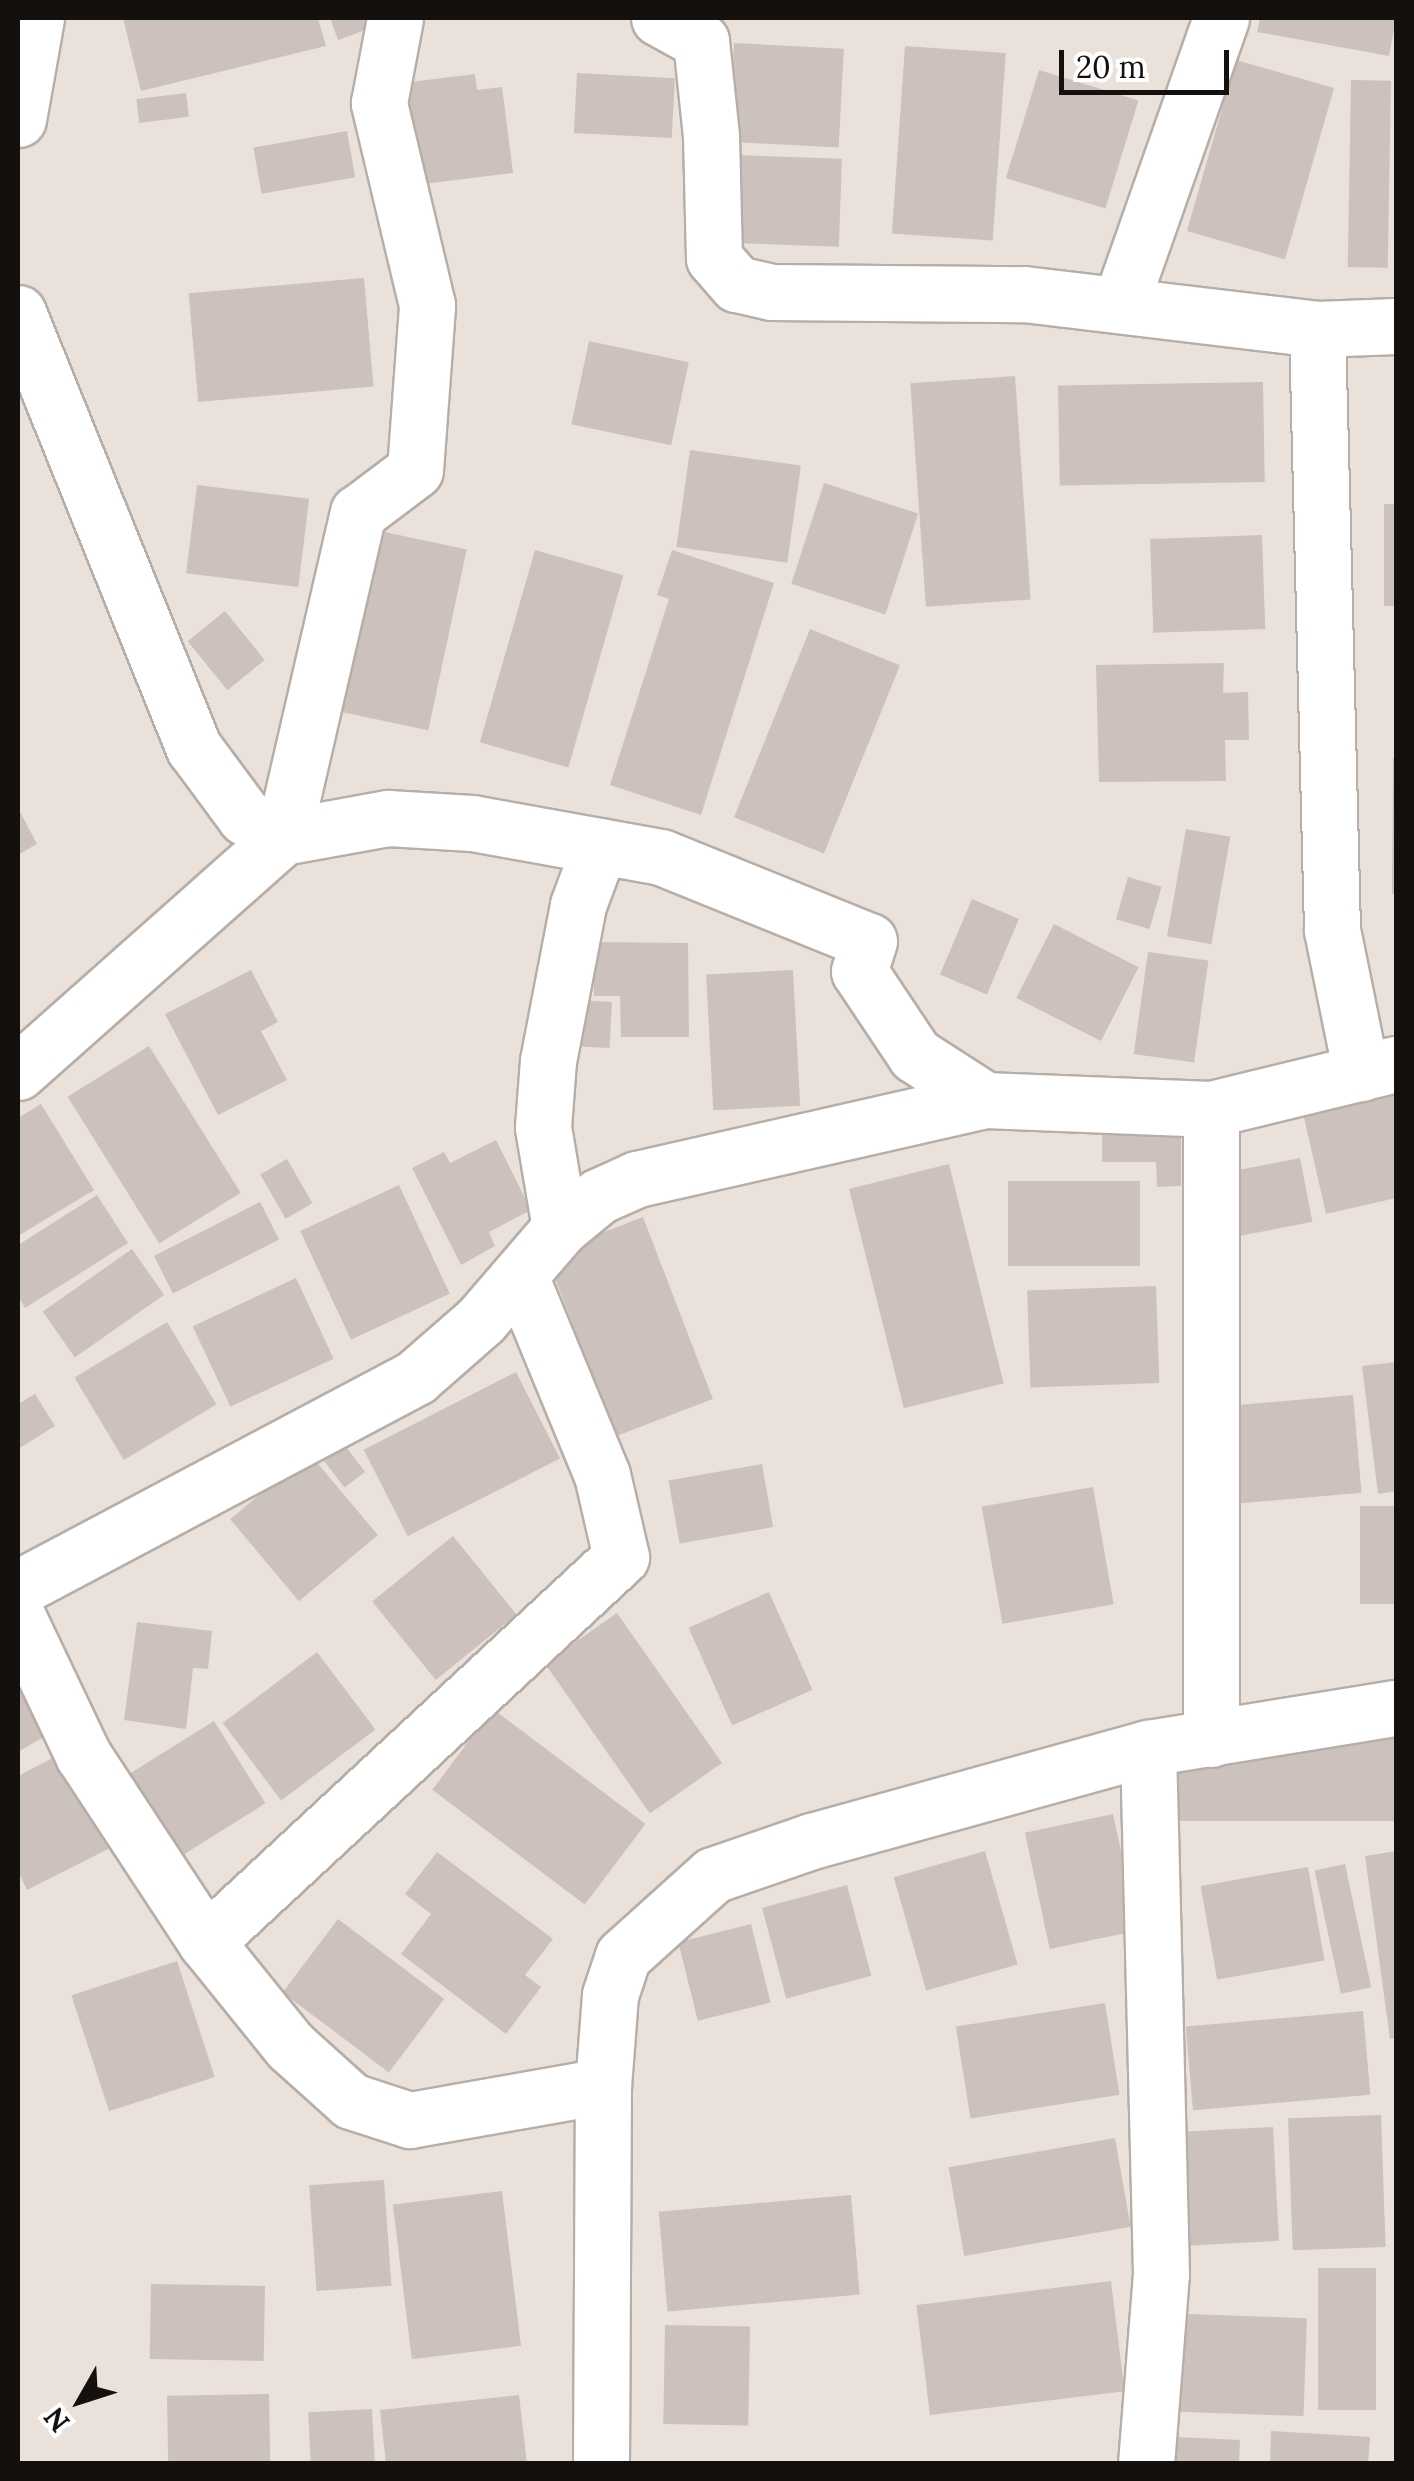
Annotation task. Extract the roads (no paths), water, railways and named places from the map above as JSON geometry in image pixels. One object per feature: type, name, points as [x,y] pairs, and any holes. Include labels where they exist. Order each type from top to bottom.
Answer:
[{"type":"street","points":[[18,120],[36,18]]},
{"type":"street","points":[[283,837],[358,513],[414,470],[428,305],[379,103],[395,18]]},
{"type":"street","points":[[659,18],[701,41],[712,136],[714,258],[737,284],[770,292],[1024,294],[1317,329],[1396,326]]},
{"type":"street","points":[[1120,306],[1222,18]]},
{"type":"street","points":[[18,312],[41,432],[194,748],[244,816],[283,837]]},
{"type":"street","points":[[18,1588],[416,1377],[522,1278],[560,1228],[599,1196],[637,1178],[985,1100],[1211,1109],[1379,1069],[1332,930],[1317,329]]},
{"type":"street","points":[[18,1072],[283,837],[388,818],[472,823],[661,858],[869,941],[859,971],[915,1056],[985,1100]]},
{"type":"street","points":[[560,1228],[544,1127],[548,1061],[578,905],[600,846]]},
{"type":"street","points":[[1211,1109],[1211,1739]]},
{"type":"street","points":[[206,1942],[620,1557],[602,1475],[522,1278]]},
{"type":"street","points":[[18,1618],[83,1755],[206,1942],[290,2046],[351,2101],[410,2120],[603,2086]]},
{"type":"street","points":[[601,2464],[603,2086],[610,1995],[622,1956],[713,1875],[1148,1748],[1396,1708]]},
{"type":"street","points":[[1146,2464],[1162,2272],[1148,1748]]}]
